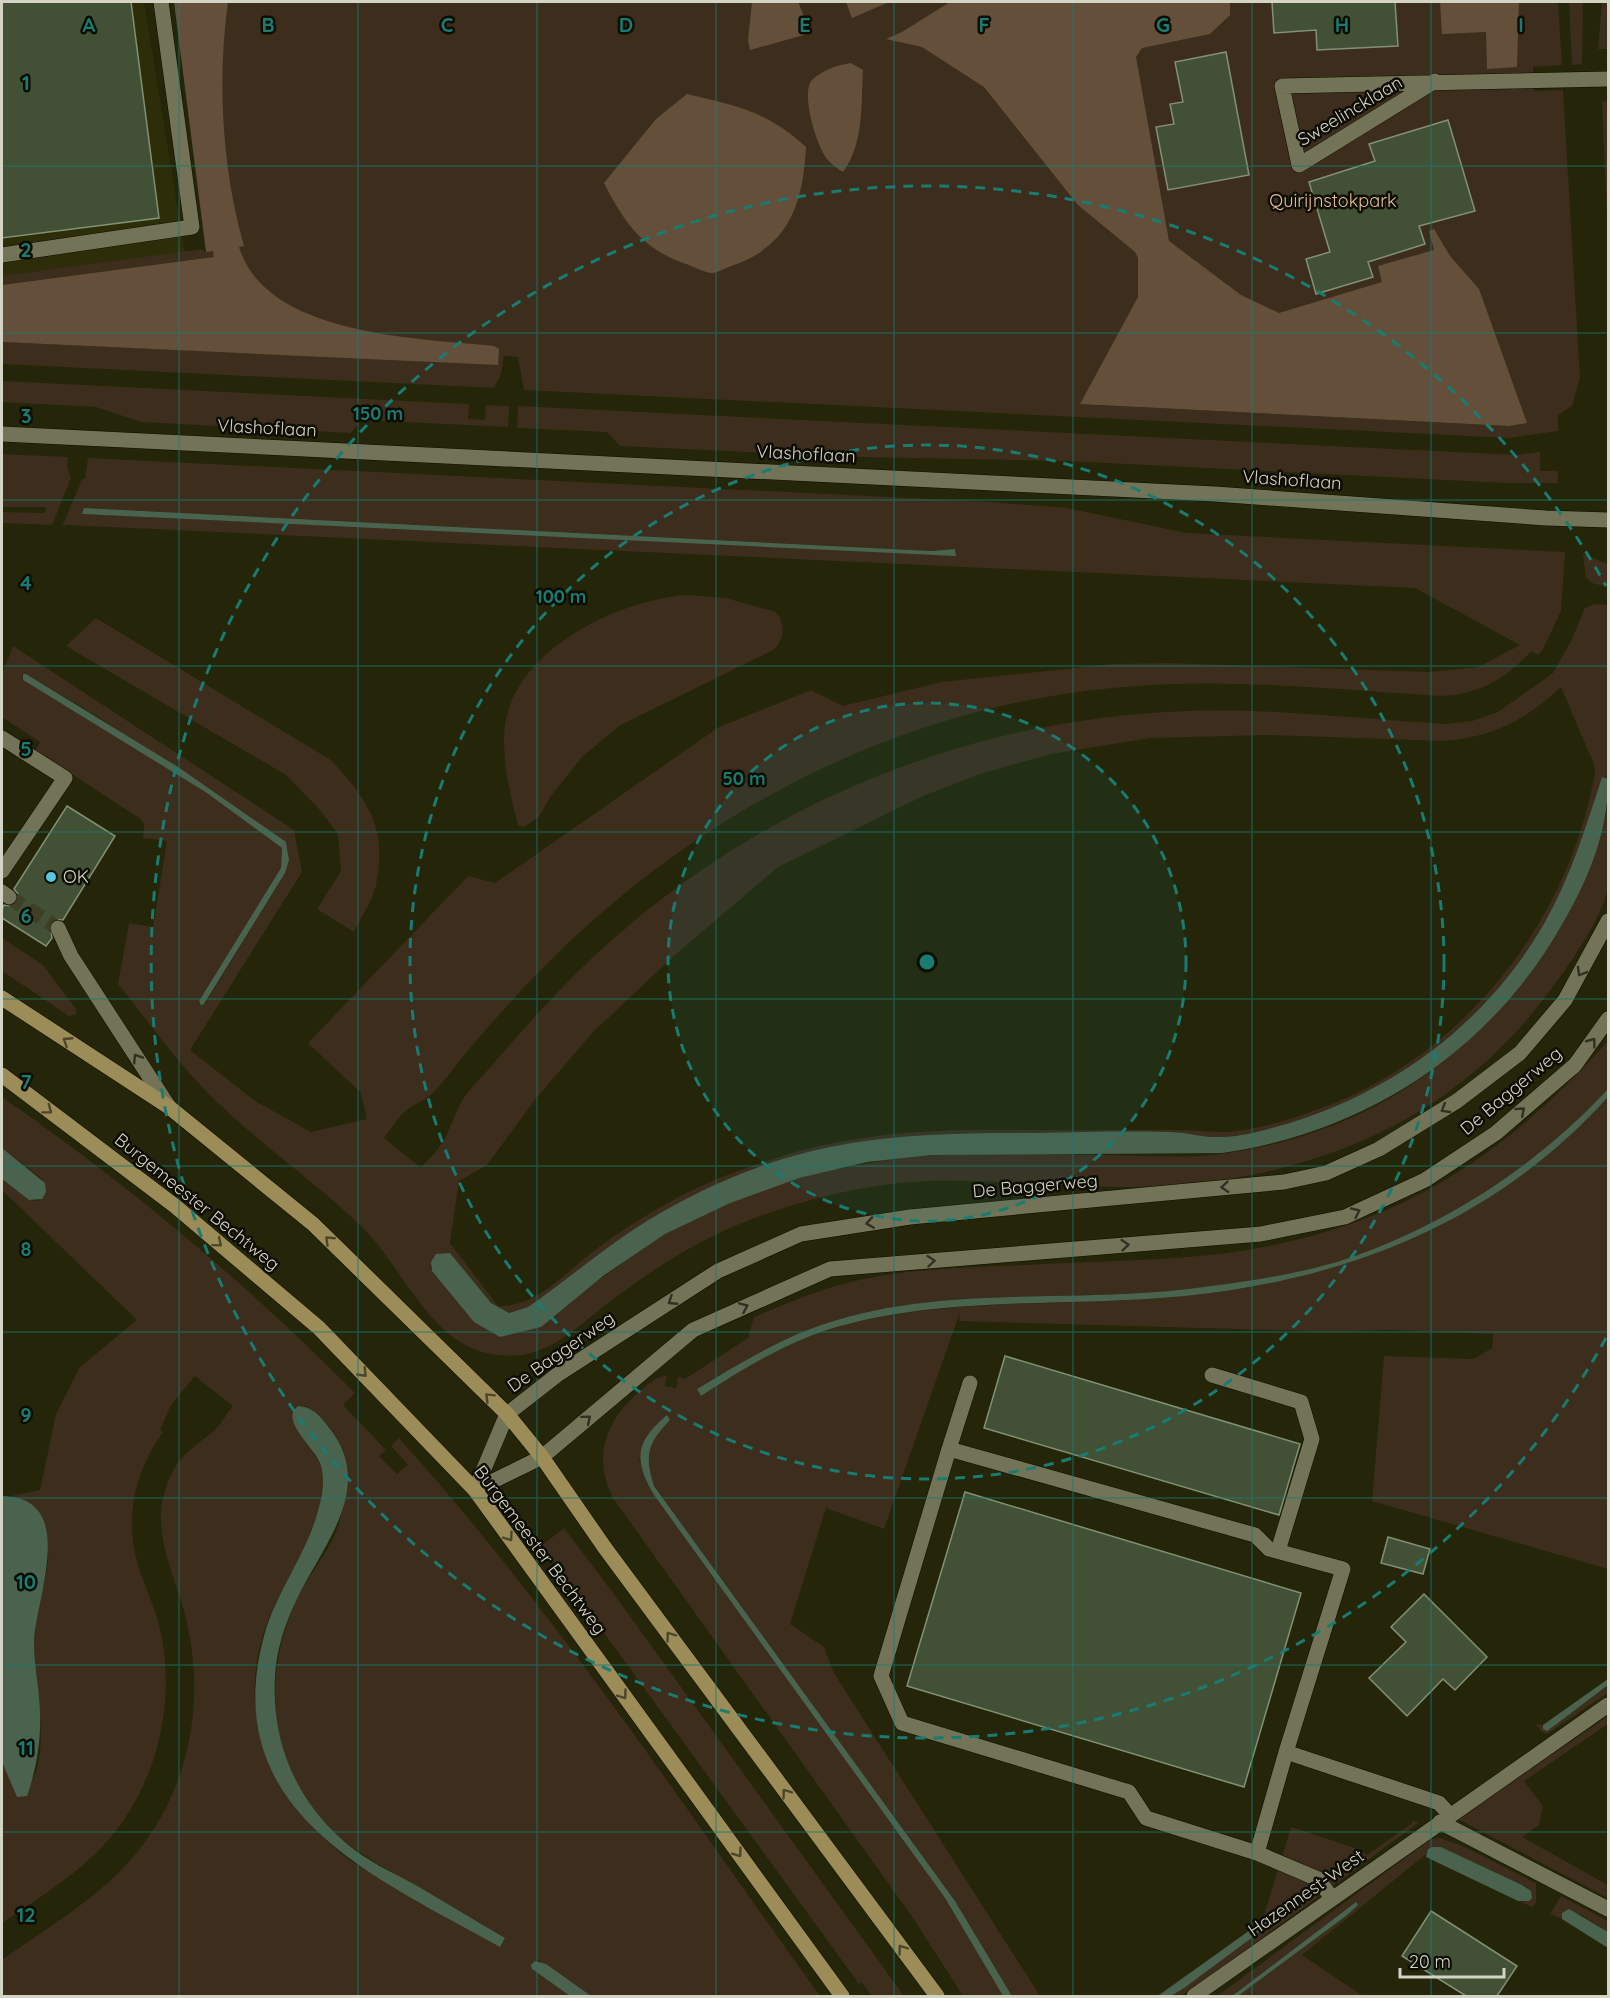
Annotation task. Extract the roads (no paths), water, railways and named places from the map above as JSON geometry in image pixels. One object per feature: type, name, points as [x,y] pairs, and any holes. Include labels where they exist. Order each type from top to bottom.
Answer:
[{"type":"main road","points":[[2,998],[169,1107],[313,1224],[507,1414],[542,1457],[605,1548],[937,1996]]},
{"type":"main road","name":"Burgemeester Bechtweg","points":[[2,1075],[174,1206],[319,1328],[475,1490],[842,1996]]},
{"type":"street","points":[[2,255],[192,227],[161,2]]},
{"type":"street","name":"Sweelincklaan","points":[[1435,81],[1299,165],[1282,86],[1435,81],[1608,79]]},
{"type":"street","name":"Vlashoflaan","points":[[2,434],[1215,494],[1574,520],[1608,520]]},
{"type":"street","points":[[2,738],[65,778],[2,871]]},
{"type":"street","name":"De Baggerweg","points":[[475,1490],[507,1414],[557,1375],[718,1271],[801,1233],[910,1217],[1284,1182],[1326,1173],[1379,1149],[1457,1101],[1520,1053],[1565,1000],[1608,921]]},
{"type":"street","points":[[58,928],[71,956],[169,1107]]},
{"type":"street","name":"De Baggerweg","points":[[475,1490],[542,1457],[693,1330],[830,1269],[1261,1234],[1345,1218],[1425,1180],[1496,1133],[1575,1065],[1608,1019]]},
{"type":"street","points":[[1212,1375],[1301,1402],[1312,1439],[1278,1551]]},
{"type":"street","points":[[970,1383],[881,1676],[902,1723],[1129,1792],[1146,1818],[1257,1853],[1318,1879],[1332,1898]]},
{"type":"street","points":[[949,1449],[1255,1535],[1269,1549],[1343,1569],[1257,1853]]},
{"type":"street","name":"Hazennest-West","points":[[1194,1996],[1608,1706]]},
{"type":"street","points":[[1286,1752],[1439,1803],[1445,1818],[1608,1909]]},
{"type":"tunnel","points":[[9,897],[58,928]]},
{"type":"place","name":"OK","points":[[51,877]]},
{"type":"park label","name":"Quirijnstokpark","points":[[1333,201]]}]
